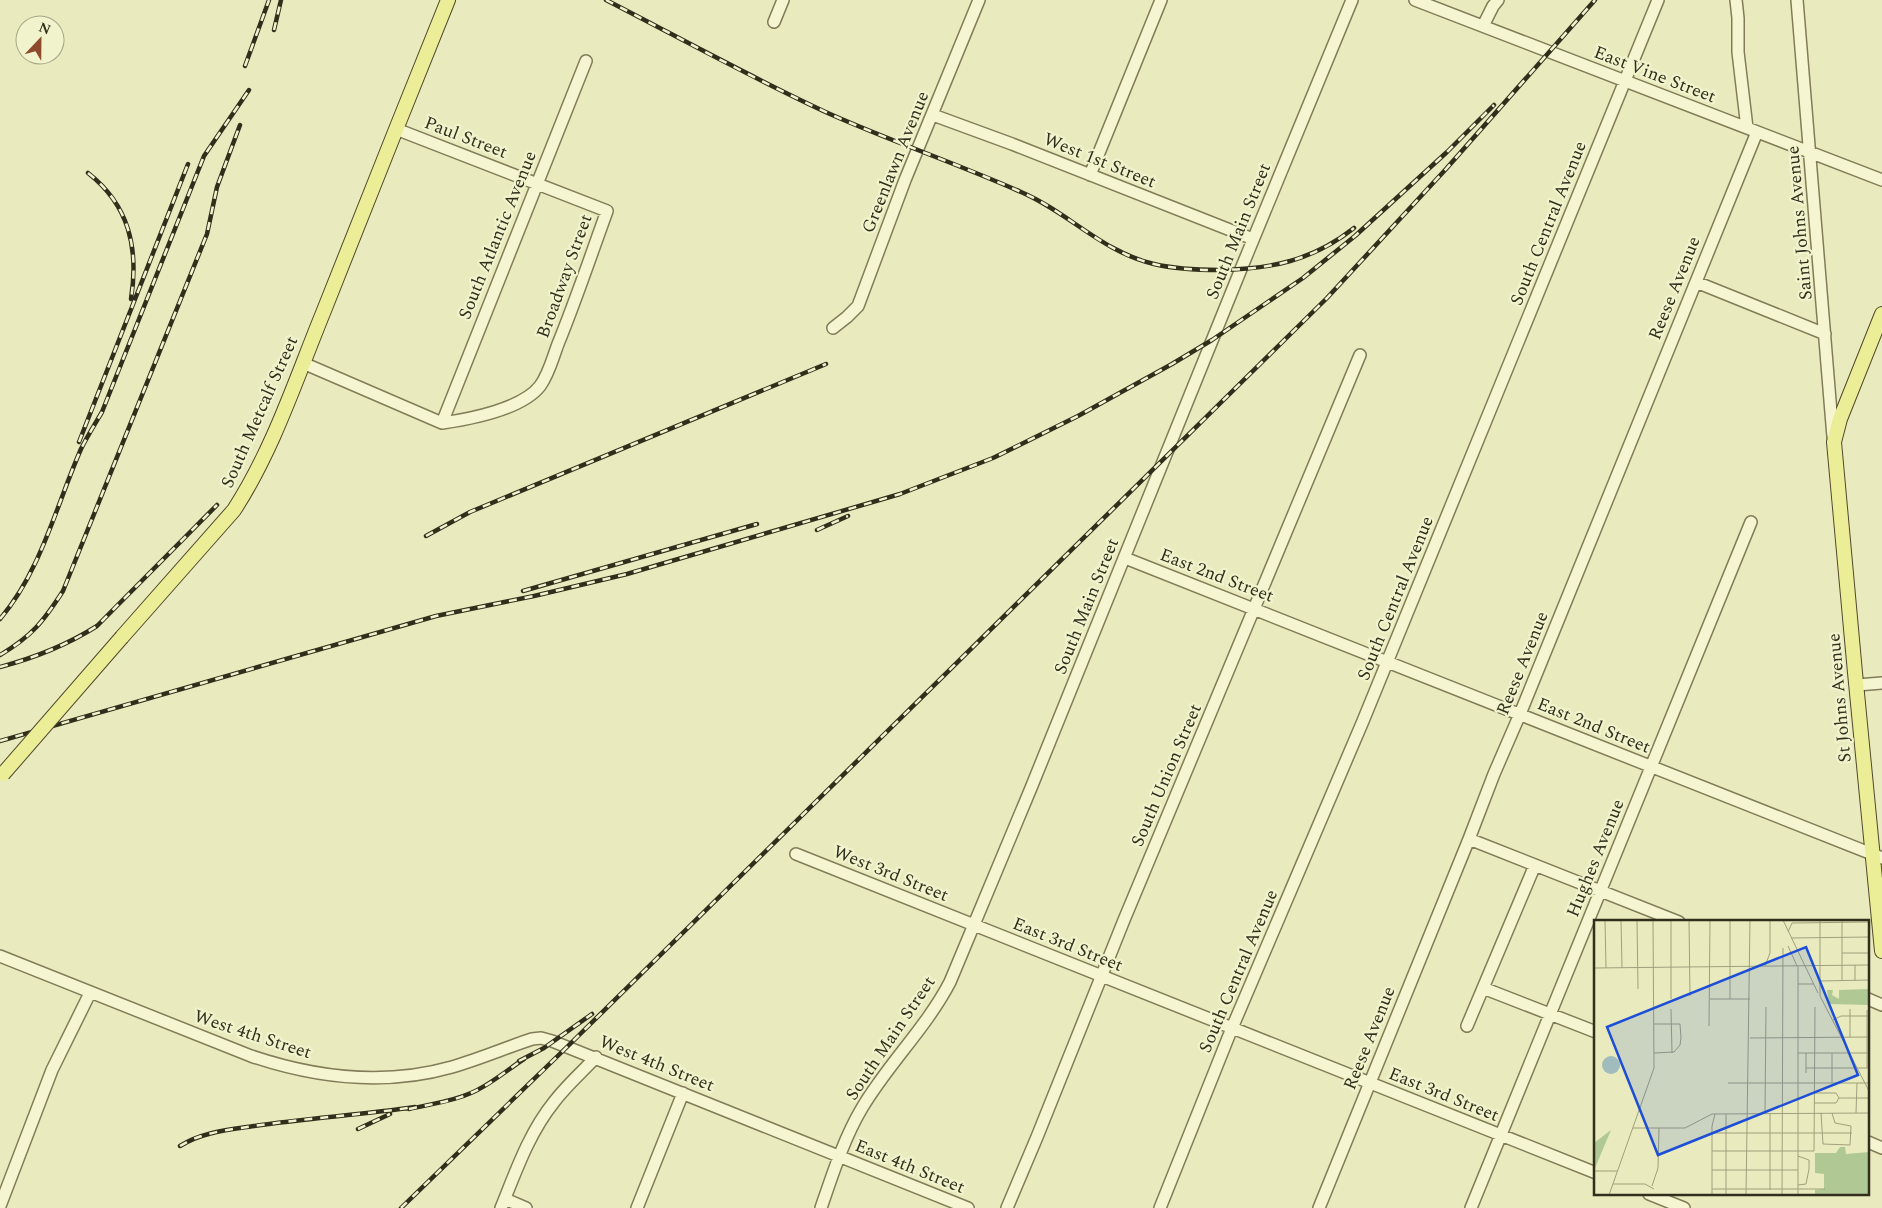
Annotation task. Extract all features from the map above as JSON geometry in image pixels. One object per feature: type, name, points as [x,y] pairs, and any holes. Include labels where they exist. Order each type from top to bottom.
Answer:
[{"type":"main road","name":"South Metcalf Street","points":[[1,775],[228,517],[249,486],[274,434],[448,0]]},
{"type":"main road","points":[[1834,442],[1840,419],[1881,321]]},
{"type":"main road","name":"St Johns Avenue","points":[[1834,442],[1857,685],[1877,856],[1882,951]]},
{"type":"street","points":[[774,22],[783,0]]},
{"type":"street","name":"Greenlawn Avenue","points":[[833,328],[847,318],[858,306],[905,180],[980,0]]},
{"type":"street","points":[[1090,175],[1161,0]]},
{"type":"street","name":"South Main Street","points":[[821,1208],[861,1109],[876,1086],[938,1005],[950,982],[1352,0]]},
{"type":"street","name":"East Vine Street","points":[[1415,0],[1882,180]]},
{"type":"street","points":[[1483,26],[1498,0]]},
{"type":"street","name":"South Central Avenue","points":[[1160,1208],[1232,1028],[1388,662],[1658,0]]},
{"type":"street","points":[[1736,0],[1738,52],[1752,130]]},
{"type":"street","name":"Saint Johns Avenue","points":[[1797,0],[1834,442]]},
{"type":"street","name":"South Atlantic Avenue","points":[[442,423],[586,61]]},
{"type":"street","name":"West 1st Street","points":[[933,115],[1253,239]]},
{"type":"street","name":"Paul Street","points":[[396,129],[607,211]]},
{"type":"street","name":"Reese Avenue","points":[[1319,1208],[1494,774],[1696,282],[1752,130]]},
{"type":"street","name":"Broadway Street","points":[[442,423],[462,420],[508,408],[540,386],[554,354],[607,211]]},
{"type":"street","points":[[1696,282],[1825,334]]},
{"type":"street","name":"South Union Street","points":[[1006,1208],[1360,355]]},
{"type":"street","points":[[303,363],[442,423]]},
{"type":"street","name":"Hughes Avenue","points":[[1471,1208],[1751,522]]},
{"type":"street","name":"East 2nd Street","points":[[1125,558],[1877,856]]},
{"type":"street","points":[[1857,685],[1882,683]]},
{"type":"street","points":[[1469,839],[1674,920]]},
{"type":"street","name":"West 3rd Street","points":[[796,854],[973,925]]},
{"type":"street","points":[[1467,1026],[1535,864]]},
{"type":"street","name":"East 3rd Street","points":[[973,925],[1594,1172]]},
{"type":"street","name":"West 4th Street","points":[[0,956],[251,1056],[276,1064],[321,1074],[365,1078],[413,1074],[450,1068],[516,1044],[540,1038],[596,1057],[840,1157]]},
{"type":"street","points":[[1483,988],[1594,1031]]},
{"type":"street","points":[[0,1206],[52,1070],[90,993]]},
{"type":"street","points":[[1870,1000],[1882,1004]]},
{"type":"street","points":[[526,1208],[503,1204],[528,1143],[545,1113],[565,1088],[596,1057]]},
{"type":"street","points":[[637,1208],[683,1093]]},
{"type":"street","points":[[1870,1143],[1882,1148]]},
{"type":"street","name":"East 4th Street","points":[[840,1157],[968,1208]]},
{"type":"street","points":[[1654,1196],[1684,1208]]},
{"type":"railway","points":[[245,66],[269,0]]},
{"type":"railway","points":[[274,30],[281,0]]},
{"type":"railway","points":[[606,0],[745,73],[830,114],[1038,200],[1101,241],[1135,258],[1154,264],[1211,270],[1256,268],[1273,265],[1307,256],[1354,228]]},
{"type":"railway","points":[[401,1208],[568,1046],[1327,298],[1446,169],[1595,0]]},
{"type":"railway","points":[[0,619],[14,600],[37,559],[81,449],[102,412],[204,156],[249,90]]},
{"type":"railway","points":[[0,741],[436,616],[534,596],[627,574],[900,494],[993,458],[1078,416],[1172,364],[1212,340],[1303,278],[1355,236],[1447,152],[1494,105]]},
{"type":"railway","points":[[0,655],[36,628],[63,591],[207,234],[217,187],[240,125]]},
{"type":"railway","points":[[79,442],[188,164]]},
{"type":"railway","points":[[88,173],[113,199],[122,213],[128,229],[132,245],[133,262],[131,299]]},
{"type":"railway","points":[[426,536],[470,512],[826,364]]},
{"type":"railway","points":[[0,667],[50,650],[97,626],[217,505]]},
{"type":"railway","points":[[817,530],[848,516]]},
{"type":"railway","points":[[523,591],[757,524]]},
{"type":"railway","points":[[519,1061],[544,1048],[592,1014]]},
{"type":"railway","points":[[409,1109],[448,1101],[478,1090],[524,1059]]},
{"type":"railway","points":[[180,1146],[188,1141],[225,1130],[415,1107]]},
{"type":"railway","points":[[358,1129],[390,1114]]}]
